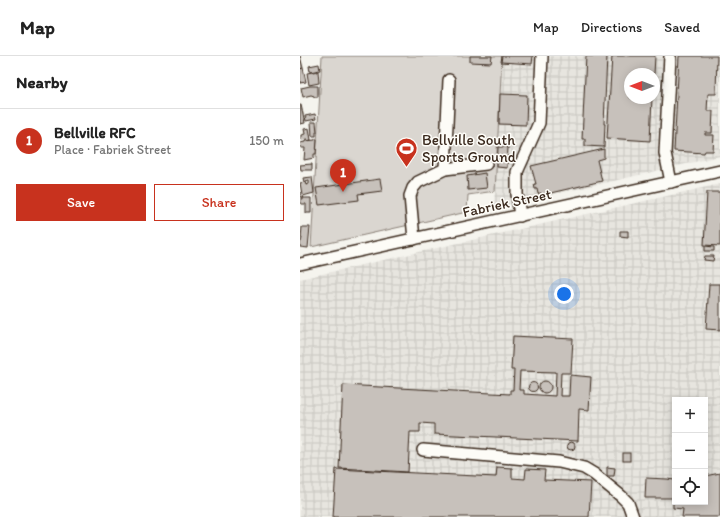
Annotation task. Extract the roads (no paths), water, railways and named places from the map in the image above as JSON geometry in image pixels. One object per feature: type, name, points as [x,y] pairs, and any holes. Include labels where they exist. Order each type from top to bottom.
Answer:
[{"type":"street","points":[[520,216],[517,194],[518,172],[539,122],[542,56]]},
{"type":"street","points":[[670,56],[665,153],[671,182]]},
{"type":"street","points":[[445,169],[448,80]]},
{"type":"street","points":[[414,239],[410,196],[413,188],[418,182],[445,169],[486,164]]},
{"type":"street","name":"Fabriek Street","points":[[300,264],[720,171]]},
{"type":"street","points":[[423,450],[559,462],[584,468],[594,474],[628,503],[633,517]]},
{"type":"place","name":"Bellville South Sports Ground","points":[[406,168]]},
{"type":"place","name":"Bellville RFC","points":[[343,192]]}]
